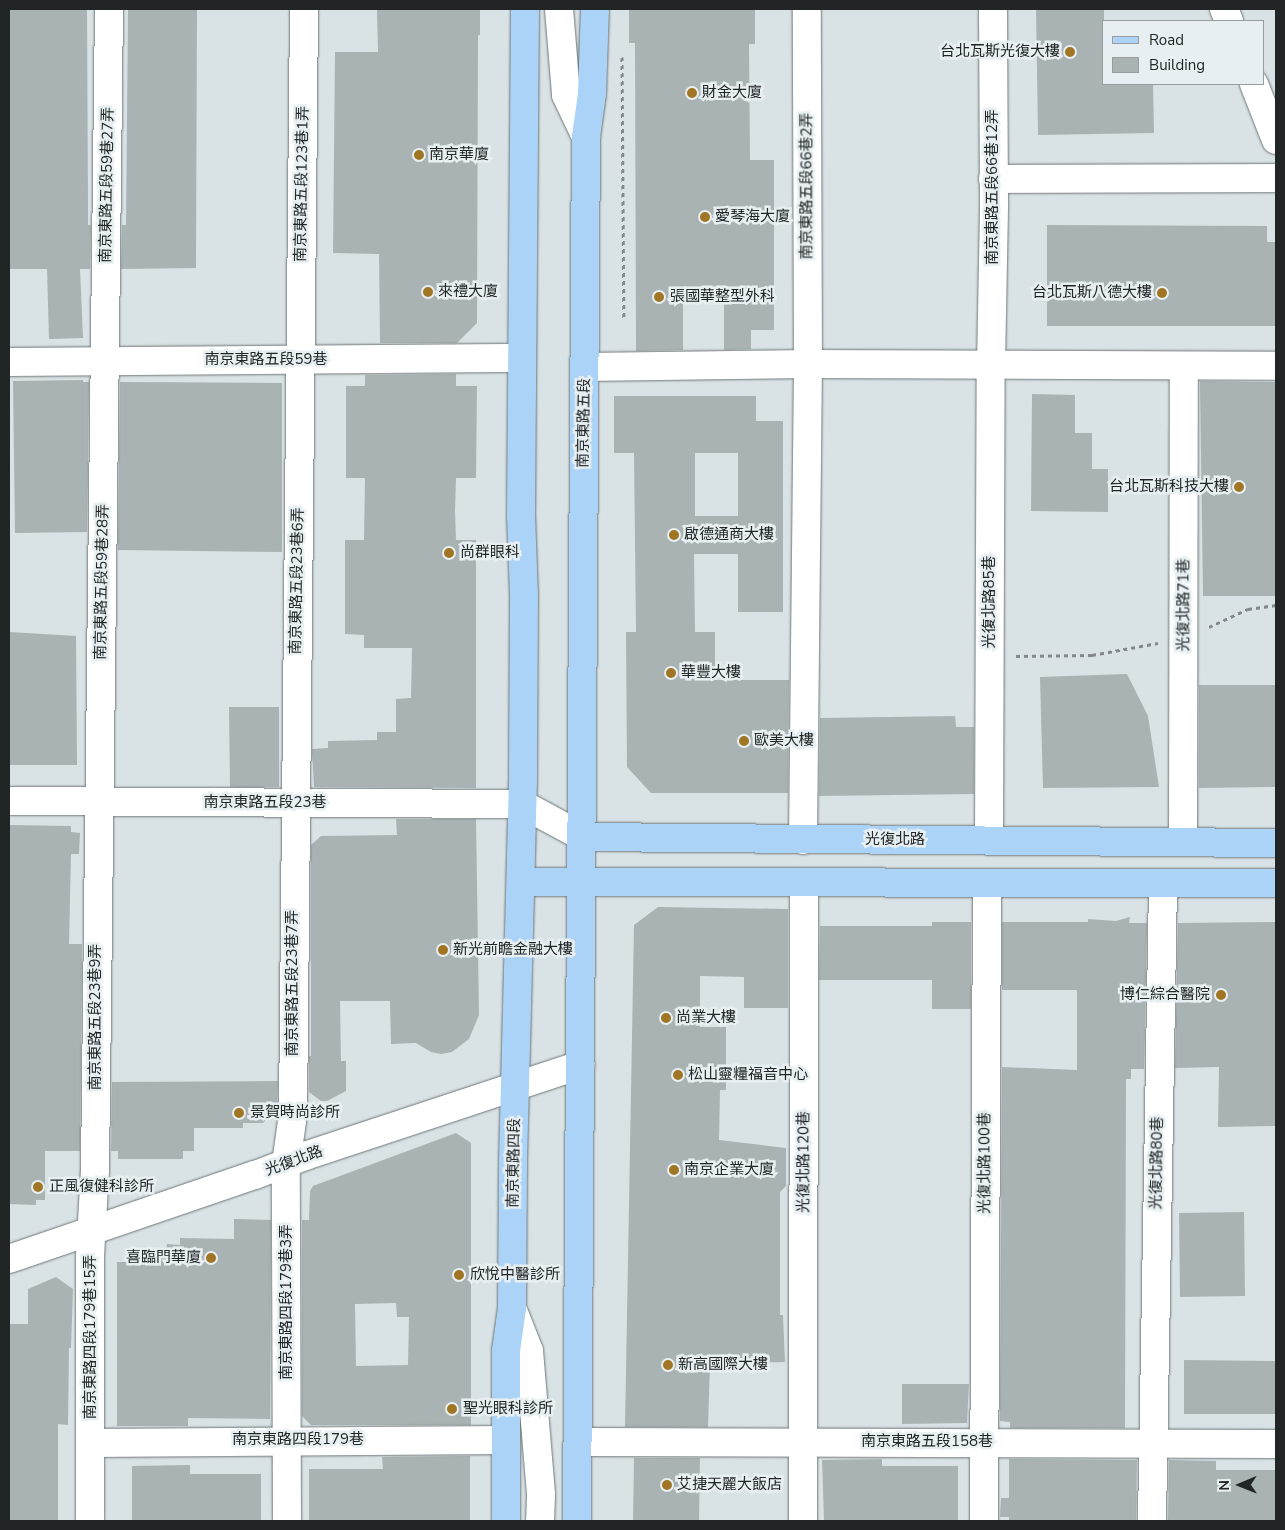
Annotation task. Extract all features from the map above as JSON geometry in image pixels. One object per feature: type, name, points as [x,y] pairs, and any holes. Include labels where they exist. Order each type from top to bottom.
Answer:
[{"type":"main road","points":[[522,804],[524,596],[520,516],[525,9]]},
{"type":"main road","name":"南京東路五段","points":[[583,837],[586,137],[592,94],[595,9]]},
{"type":"main road","name":"南京東路四段","points":[[506,1521],[506,1351],[512,1308],[513,1161],[522,804]]},
{"type":"main road","points":[[577,1521],[583,837]]},
{"type":"main road","name":"光復北路","points":[[583,837],[803,840],[989,839],[1276,843]]},
{"type":"main road","points":[[520,882],[1276,883]]},
{"type":"street","name":"南京東路五段59巷27弄","points":[[106,362],[109,9]]},
{"type":"street","name":"南京東路五段123巷1弄","points":[[300,360],[304,9]]},
{"type":"street","points":[[559,9],[566,95],[586,137]]},
{"type":"street","name":"南京東路五段66巷2弄","points":[[803,840],[808,364],[807,9]]},
{"type":"street","name":"南京東路五段66巷12弄","points":[[991,365],[993,9]]},
{"type":"street","points":[[1263,89],[1276,140]]},
{"type":"street","points":[[993,179],[1276,178]]},
{"type":"street","name":"南京東路五段59巷","points":[[9,362],[522,358]]},
{"type":"street","name":"南京東路五段23巷6弄","points":[[294,803],[300,360]]},
{"type":"street","name":"南京東路五段59巷28弄","points":[[98,802],[106,362]]},
{"type":"street","points":[[585,367],[808,364],[1276,366]]},
{"type":"street","name":"光復北路85巷","points":[[989,839],[991,365]]},
{"type":"street","name":"光復北路71巷","points":[[1183,842],[1184,367]]},
{"type":"street","name":"南京東路五段23巷","points":[[9,801],[522,804]]},
{"type":"street","name":"南京東路五段23巷9弄","points":[[93,1231],[98,802]]},
{"type":"street","name":"南京東路五段23巷7弄","points":[[286,1164],[293,1114],[294,803]]},
{"type":"street","name":"光復北路","points":[[522,804],[583,837]]},
{"type":"street","name":"光復北路120巷","points":[[803,1521],[804,882]]},
{"type":"street","name":"光復北路100巷","points":[[984,1521],[987,883]]},
{"type":"street","name":"光復北路80巷","points":[[1152,1521],[1163,883]]},
{"type":"street","name":"光復北路","points":[[9,1259],[580,1065]]},
{"type":"street","name":"南京東路四段179巷3弄","points":[[286,1164],[287,1521]]},
{"type":"street","name":"南京東路四段179巷15弄","points":[[90,1521],[90,1256],[93,1231]]},
{"type":"street","points":[[512,1308],[529,1351],[541,1495],[540,1521]]},
{"type":"street","name":"南京東路四段179巷","points":[[91,1443],[287,1440],[506,1440]]},
{"type":"street","name":"南京東路五段158巷","points":[[578,1442],[1276,1444]]},
{"type":"path","points":[[622,49],[624,318]]},
{"type":"path","points":[[990,656],[1092,655],[1183,638],[1248,609],[1276,605]]},
{"type":"building","points":[[9,9],[87,9],[88,225],[91,225],[90,269],[80,269],[83,338],[49,339],[47,269],[9,269]]},
{"type":"building","points":[[128,9],[197,9],[196,268],[121,269],[122,225],[126,225]]},
{"type":"building","points":[[377,9],[480,9],[480,35],[478,35],[477,323],[457,343],[380,343],[379,254],[333,253],[335,52],[378,52]]},
{"type":"building","points":[[629,9],[755,9],[755,44],[749,44],[750,160],[774,160],[774,330],[751,330],[751,349],[724,350],[724,294],[683,294],[683,350],[636,351],[635,43],[629,43]]},
{"type":"building","name":"台北瓦斯光復大樓","points":[[1036,9],[1104,9],[1104,20],[1102,20],[1102,85],[1153,85],[1154,133],[1038,135]]},
{"type":"building","name":"台北瓦斯八德大樓","points":[[1047,225],[1267,226],[1267,242],[1276,242],[1276,326],[1047,326]]},
{"type":"building","points":[[456,374],[456,386],[477,386],[476,478],[456,478],[455,511],[456,540],[476,540],[476,788],[314,787],[312,749],[328,748],[328,741],[377,740],[377,732],[396,732],[396,699],[411,698],[412,648],[364,648],[364,635],[345,634],[345,540],[364,540],[365,478],[346,478],[346,386],[365,386],[365,375]]},
{"type":"building","points":[[83,380],[83,382],[89,382],[87,532],[15,533],[13,381]]},
{"type":"building","name":"台北瓦斯科技大樓","points":[[1200,381],[1276,382],[1276,596],[1203,596]]},
{"type":"building","points":[[120,382],[282,383],[282,552],[118,550]]},
{"type":"building","points":[[1032,394],[1075,395],[1075,433],[1092,433],[1092,469],[1108,469],[1108,512],[1031,511]]},
{"type":"building","points":[[614,396],[756,396],[756,421],[783,421],[783,612],[738,612],[738,554],[694,554],[695,632],[715,632],[715,680],[789,680],[788,793],[651,793],[627,767],[626,632],[636,632],[634,453],[614,453]],"holes":[[[695,453],[738,453],[738,516],[695,516]]]},
{"type":"building","points":[[9,632],[76,636],[77,765],[9,765]]},
{"type":"building","points":[[1127,674],[1148,716],[1159,787],[1043,788],[1040,677]]},
{"type":"building","points":[[1199,685],[1276,685],[1276,787],[1199,788]]},
{"type":"building","points":[[229,707],[279,707],[279,787],[230,787]]},
{"type":"building","points":[[955,716],[956,727],[974,727],[974,794],[819,796],[820,718]]},
{"type":"building","points":[[396,819],[476,819],[479,1015],[469,1039],[452,1052],[441,1054],[431,1052],[416,1043],[391,1044],[390,1001],[340,1001],[341,1061],[346,1061],[346,1091],[327,1101],[321,1101],[309,1092],[309,1056],[311,1056],[311,845],[321,836],[397,835]]},
{"type":"building","points":[[9,825],[71,826],[71,832],[80,833],[79,854],[71,854],[69,944],[82,944],[80,1151],[45,1151],[45,1200],[36,1200],[36,1205],[9,1204]]},
{"type":"building","points":[[658,907],[788,909],[788,1008],[744,1008],[744,977],[700,976],[700,1027],[726,1027],[726,1090],[720,1090],[719,1140],[786,1148],[786,1186],[780,1192],[780,1315],[783,1315],[785,1362],[710,1364],[708,1427],[625,1427],[634,925]]},
{"type":"building","points":[[1130,917],[1129,923],[1147,923],[1144,1069],[1131,1069],[1131,1079],[1126,1079],[1125,1428],[1010,1428],[1010,1422],[1000,1421],[1002,1067],[1077,1070],[1077,990],[1002,990],[1002,922],[1088,922],[1088,919],[1116,921]]},
{"type":"building","points":[[932,922],[971,922],[971,1009],[932,1009],[932,980],[819,980],[820,926],[932,926]]},
{"type":"building","name":"博仁綜合醫院","points":[[1276,922],[1276,1126],[1218,1127],[1219,1067],[1175,1068],[1178,923]]},
{"type":"building","points":[[278,1081],[277,1110],[263,1123],[243,1123],[243,1128],[194,1128],[194,1151],[183,1151],[183,1159],[118,1159],[118,1151],[111,1151],[112,1082]]},
{"type":"building","points":[[456,1133],[471,1143],[471,1425],[311,1425],[302,1416],[302,1220],[309,1220],[310,1191],[313,1186]],"holes":[[[396,1303],[397,1317],[409,1317],[408,1365],[356,1366],[355,1304]]]},
{"type":"building","points":[[1244,1212],[1245,1296],[1180,1297],[1179,1213]]},
{"type":"building","points":[[234,1219],[271,1220],[270,1419],[188,1418],[188,1426],[117,1426],[117,1262],[148,1262],[148,1253],[166,1253],[167,1244],[180,1245],[180,1238],[234,1239]]},
{"type":"building","points":[[56,1277],[73,1289],[71,1348],[69,1348],[68,1425],[58,1424],[58,1521],[9,1521],[9,1324],[28,1324],[28,1289]]},
{"type":"building","points":[[1184,1360],[1276,1361],[1276,1414],[1184,1414]]},
{"type":"building","points":[[902,1384],[969,1384],[967,1423],[902,1424]]},
{"type":"building","points":[[470,1456],[470,1521],[309,1521],[309,1469],[383,1469],[382,1457]]},
{"type":"building","name":"艾捷天麗大飯店","points":[[634,1458],[700,1458],[699,1521],[633,1521]]},
{"type":"building","points":[[882,1459],[882,1466],[958,1466],[958,1521],[824,1521],[822,1460]]},
{"type":"building","points":[[1009,1459],[1137,1460],[1136,1521],[1009,1521],[1009,1517],[1000,1517],[1001,1498],[1009,1498]]},
{"type":"building","points":[[1169,1460],[1216,1461],[1216,1470],[1276,1470],[1276,1521],[1168,1521]]},
{"type":"building","points":[[190,1465],[190,1474],[261,1474],[261,1521],[132,1521],[132,1466]]},
{"type":"place","name":"台北瓦斯光復大樓","points":[[1070,52]]},
{"type":"place","name":"財金大廈","points":[[692,93]]},
{"type":"place","name":"南京華廈","points":[[419,155]]},
{"type":"place","name":"愛琴海大廈","points":[[705,217]]},
{"type":"place","name":"來禮大廈","points":[[428,292]]},
{"type":"place","name":"台北瓦斯八德大樓","points":[[1162,293]]},
{"type":"place","name":"張國華整型外科","points":[[659,297]]},
{"type":"place","name":"台北瓦斯科技大樓","points":[[1239,487]]},
{"type":"place","name":"啟德通商大樓","points":[[674,535]]},
{"type":"place","name":"尚群眼科","points":[[449,553]]},
{"type":"place","name":"華豐大樓","points":[[671,673]]},
{"type":"place","name":"歐美大樓","points":[[744,741]]},
{"type":"place","name":"新光前瞻金融大樓","points":[[443,950]]},
{"type":"place","name":"博仁綜合醫院","points":[[1221,995]]},
{"type":"place","name":"尚業大樓","points":[[666,1018]]},
{"type":"place","name":"松山靈糧福音中心","points":[[678,1075]]},
{"type":"place","name":"景賀時尚診所","points":[[239,1113]]},
{"type":"place","name":"南京企業大廈","points":[[674,1170]]},
{"type":"place","name":"正風復健科診所","points":[[38,1187]]},
{"type":"place","name":"喜臨門華廈","points":[[211,1258]]},
{"type":"place","name":"欣悅中醫診所","points":[[459,1275]]},
{"type":"place","name":"新高國際大樓","points":[[668,1365]]},
{"type":"place","name":"聖光眼科診所","points":[[452,1409]]},
{"type":"place","name":"艾捷天麗大飯店","points":[[667,1485]]}]
